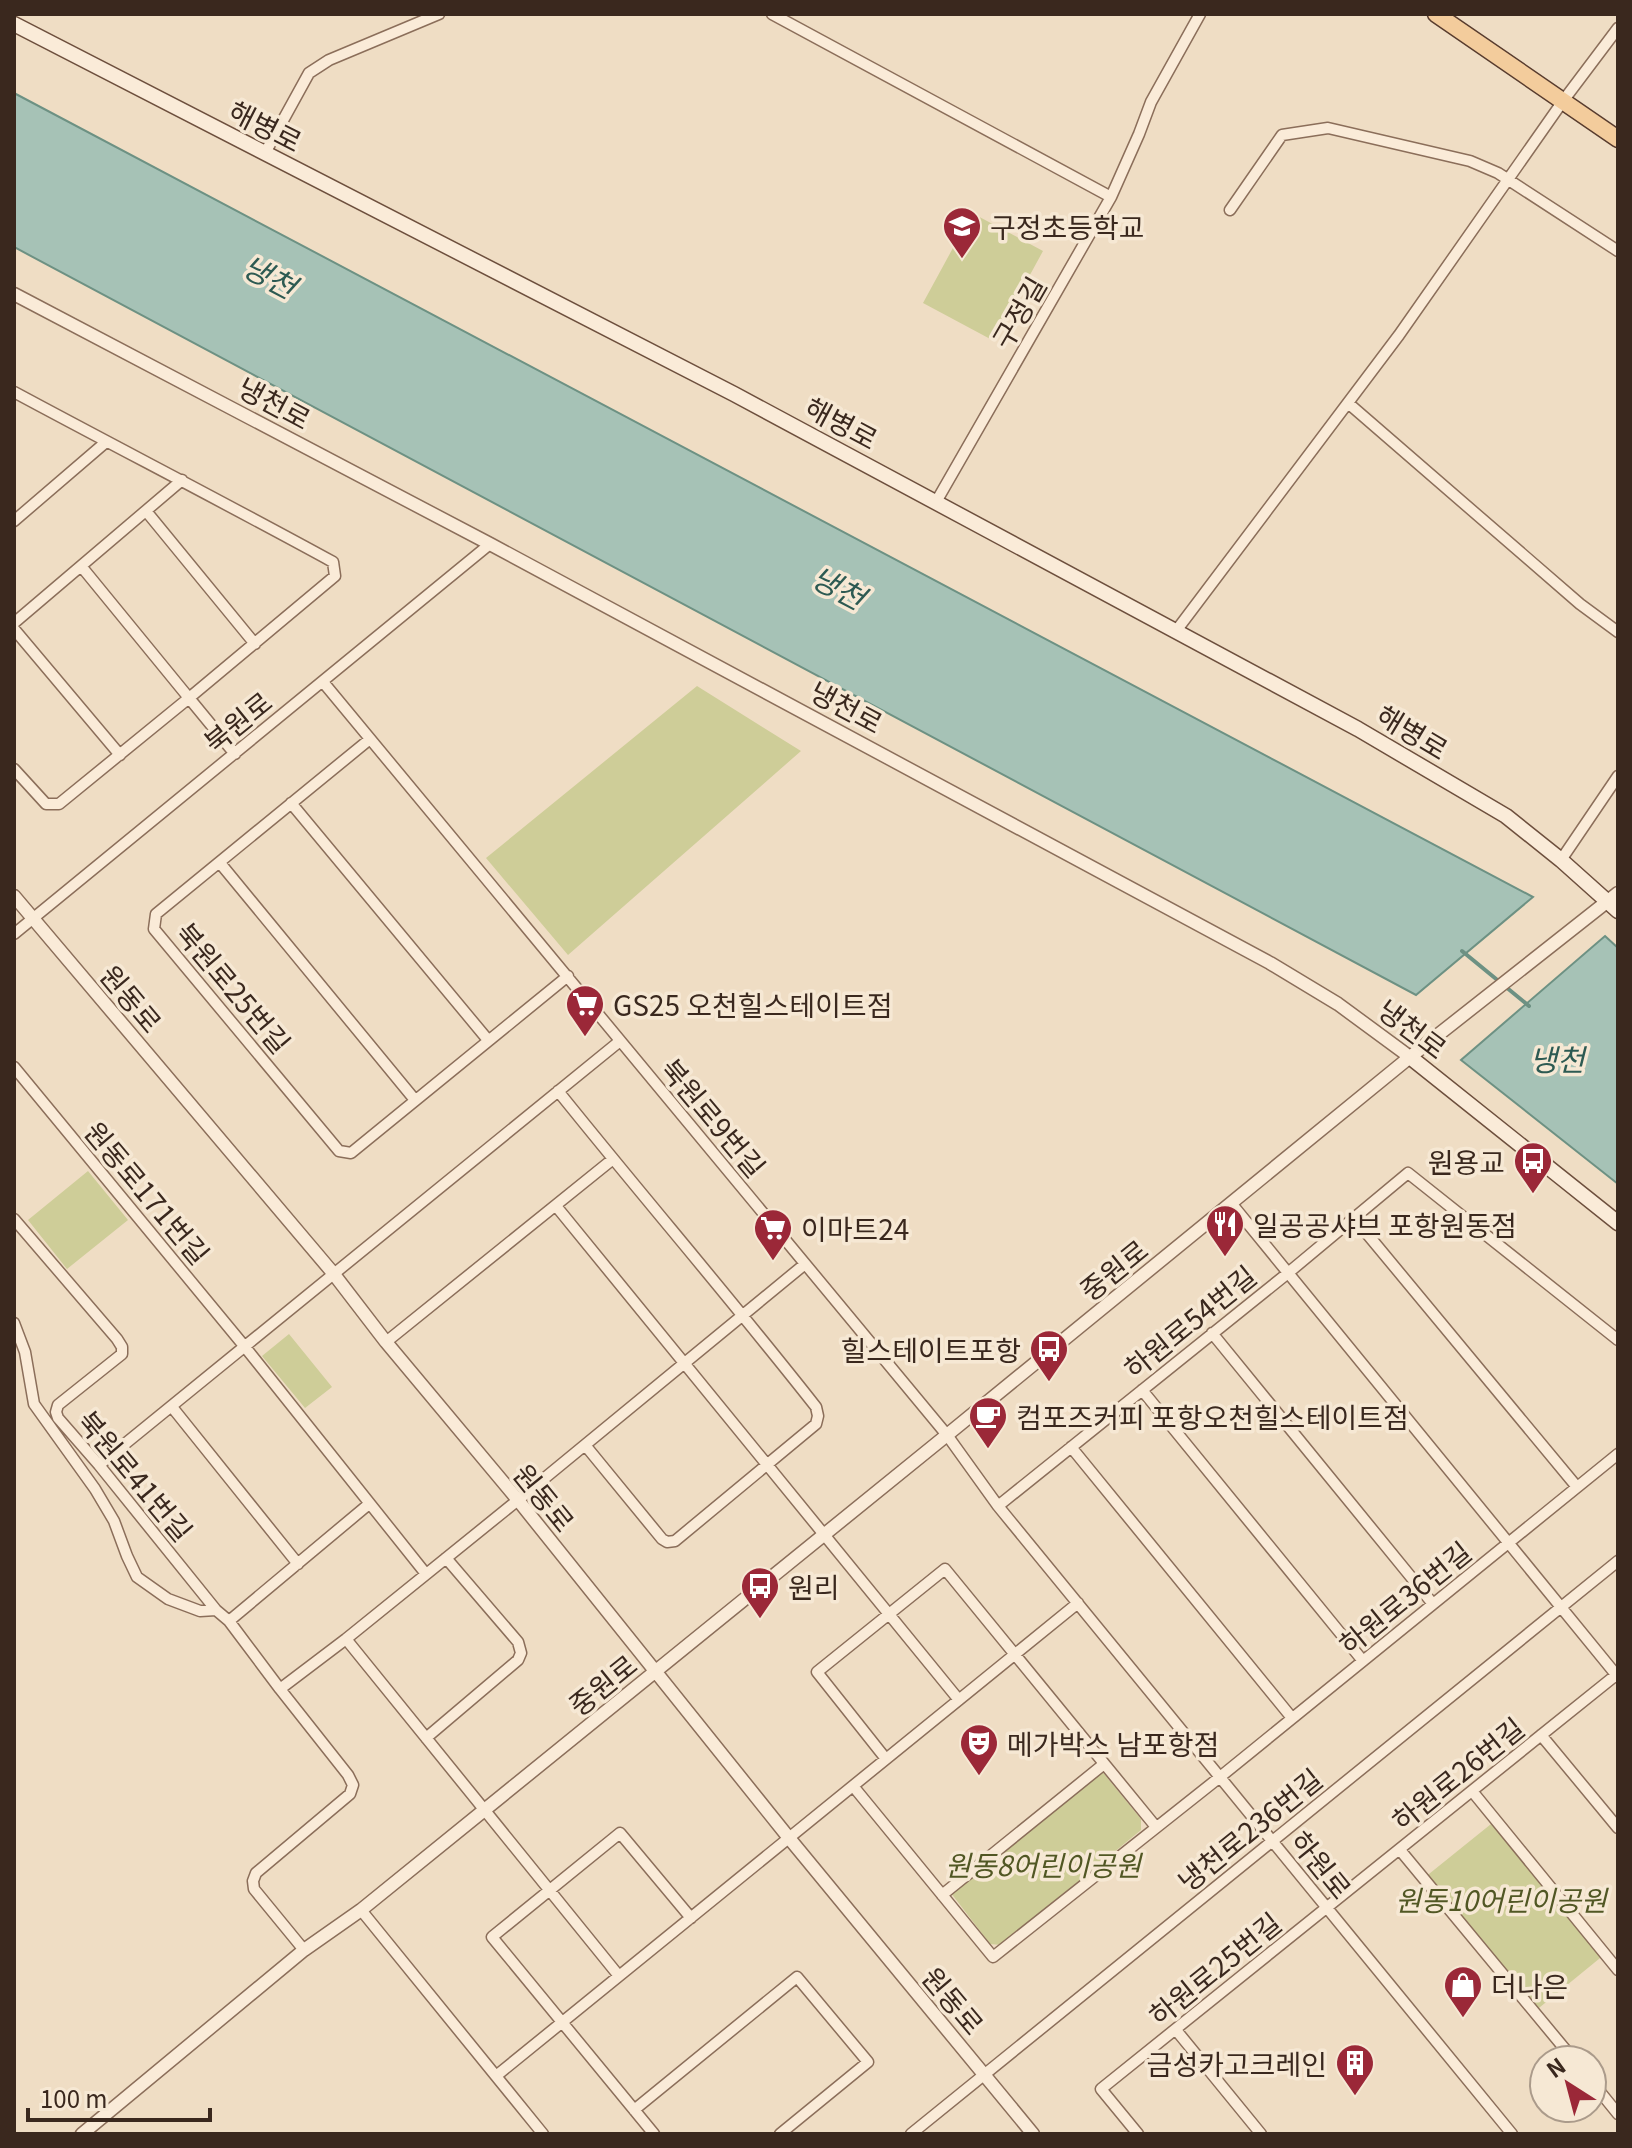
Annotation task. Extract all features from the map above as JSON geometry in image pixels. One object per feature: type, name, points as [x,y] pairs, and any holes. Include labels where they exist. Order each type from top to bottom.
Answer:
[{"type":"main road","points":[[1436,14],[1618,139]]},
{"type":"main road","name":"해병로","points":[[14,24],[720,387],[1358,729],[1506,816],[1612,897],[1618,911]]},
{"type":"main road","name":"냉천로","points":[[1410,1057],[1618,1223]]},
{"type":"street","points":[[265,153],[309,73],[329,60],[439,14]]},
{"type":"street","points":[[772,14],[1111,197]]},
{"type":"street","name":"구정길","points":[[936,502],[1111,197],[1151,102],[1200,14]]},
{"type":"street","points":[[1176,631],[1399,335],[1618,28]]},
{"type":"street","points":[[1230,210],[1282,135],[1328,128],[1470,161],[1508,180],[1618,251]]},
{"type":"street","name":"냉천로","points":[[14,294],[490,544],[1293,976],[1338,1004],[1410,1057]]},
{"type":"street","points":[[14,392],[333,562],[335,576],[59,804],[46,804],[14,769]]},
{"type":"street","points":[[1348,403],[1580,604],[1618,632]]},
{"type":"street","points":[[14,521],[106,442]]},
{"type":"street","points":[[14,623],[182,480]]},
{"type":"street","points":[[146,511],[255,644]]},
{"type":"street","name":"북원로","points":[[14,934],[490,544]]},
{"type":"street","points":[[81,566],[235,754]]},
{"type":"street","points":[[14,629],[120,755]]},
{"type":"street","name":"북원로9번길","points":[[323,682],[947,1435]]},
{"type":"street","name":"북원로25번길","points":[[370,739],[156,914],[154,929],[339,1151],[351,1153],[415,1100]]},
{"type":"street","points":[[1561,860],[1618,776]]},
{"type":"street","points":[[291,803],[488,1040]]},
{"type":"street","points":[[220,863],[415,1100],[568,976]]},
{"type":"street","name":"원동로","points":[[14,896],[333,1273],[654,1672],[1033,2134]]},
{"type":"street","name":"중원로","points":[[82,2134],[304,1950],[361,1910],[1410,1057],[1612,897]]},
{"type":"street","points":[[99,1465],[620,1041]]},
{"type":"street","name":"원동로171번길","points":[[14,1067],[245,1347],[426,1574]]},
{"type":"street","points":[[558,1091],[744,1315],[816,1407],[818,1416],[816,1424],[675,1541],[667,1542],[585,1445]]},
{"type":"street","points":[[386,1342],[613,1159]]},
{"type":"street","name":"하원로54번길","points":[[998,1506],[1408,1173],[1618,1340]]},
{"type":"street","points":[[1231,1203],[1617,1676]]},
{"type":"street","points":[[556,1206],[959,1700]]},
{"type":"street","points":[[1354,1218],[1577,1487]]},
{"type":"street","name":"북원로41번길","points":[[14,1219],[122,1347],[122,1354],[58,1405],[58,1418],[216,1610],[229,1621],[353,1785],[350,1794],[256,1873],[253,1881],[254,1889],[304,1950]]},
{"type":"street","points":[[280,1689],[518,1500],[805,1264]]},
{"type":"street","points":[[14,1323],[25,1352],[34,1404],[95,1489],[114,1521],[137,1577],[168,1599],[200,1611],[216,1610]]},
{"type":"street","points":[[1212,1333],[1433,1604]]},
{"type":"street","points":[[1142,1390],[1363,1661]]},
{"type":"street","points":[[172,1407],[298,1564]]},
{"type":"street","name":"하원로","points":[[947,1435],[998,1506],[1512,2134]]},
{"type":"street","points":[[1071,1447],[1292,1718]]},
{"type":"street","name":"하원로36번길","points":[[942,1895],[993,1957],[1618,1454]]},
{"type":"street","points":[[229,1621],[369,1504]]},
{"type":"street","points":[[426,1738],[518,1660],[521,1653],[518,1642],[446,1558]]},
{"type":"street","name":"냉천로236번길","points":[[911,2134],[1618,1561]]},
{"type":"street","points":[[886,1759],[817,1672],[945,1569],[1156,1827]]},
{"type":"street","points":[[496,2076],[1078,1603]]},
{"type":"street","points":[[346,1639],[619,1976]]},
{"type":"street","name":"하원로26번길","points":[[1328,1909],[1617,1676]]},
{"type":"street","points":[[1541,1735],[1618,1828]]},
{"type":"street","points":[[853,1786],[942,1895],[1104,1764]]},
{"type":"street","points":[[1472,1791],[1618,1970]]},
{"type":"street","points":[[654,2134],[492,1937],[620,1833],[691,1918]]},
{"type":"street","points":[[1400,1850],[1561,2044]]},
{"type":"street","name":"하원로25번길","points":[[1138,2134],[1101,2089],[1328,1909]]},
{"type":"street","points":[[361,1910],[543,2134]]},
{"type":"street","points":[[634,2110],[797,1977],[868,2062],[780,2134]]},
{"type":"street","points":[[1176,2030],[1261,2134]]},
{"type":"green space","points":[[972,213],[1043,251],[994,341],[923,303]]},
{"type":"green space","points":[[697,686],[801,751],[568,955],[486,858]]},
{"type":"green space","points":[[88,1171],[128,1220],[67,1269],[28,1220]]},
{"type":"green space","points":[[289,1334],[332,1387],[305,1408],[262,1356]]},
{"type":"green space","name":"원동8어린이공원","points":[[1101,1770],[1141,1819],[1141,1830],[1001,1945],[990,1944],[951,1893]]},
{"type":"green space","name":"원동10어린이공원","points":[[1496,1820],[1605,1954],[1534,2012],[1424,1878]]},
{"type":"water","points":[[14,93],[1533,897],[1416,995],[14,247]]},
{"type":"water","name":"냉천","points":[[1605,936],[1618,948],[1618,1184],[1461,1060]]},
{"type":"waterway","name":"냉천","points":[[1462,951],[1529,1006]]},
{"type":"place","name":"구정초등학교","points":[[962,260]]},
{"type":"place","name":"GS25 오천힐스테이트점","points":[[585,1038]]},
{"type":"place","name":"원용교","points":[[1533,1195]]},
{"type":"place","name":"일공공샤브 포항원동점","points":[[1225,1258]]},
{"type":"place","name":"이마트24","points":[[773,1262]]},
{"type":"place","name":"힐스테이트포항","points":[[1049,1383]]},
{"type":"place","name":"컴포즈커피 포항오천힐스테이트점","points":[[988,1450]]},
{"type":"place","name":"원리","points":[[760,1620]]},
{"type":"place","name":"메가박스 남포항점","points":[[979,1777]]},
{"type":"place","name":"더나은","points":[[1463,2019]]},
{"type":"place","name":"금성카고크레인","points":[[1355,2097]]}]
